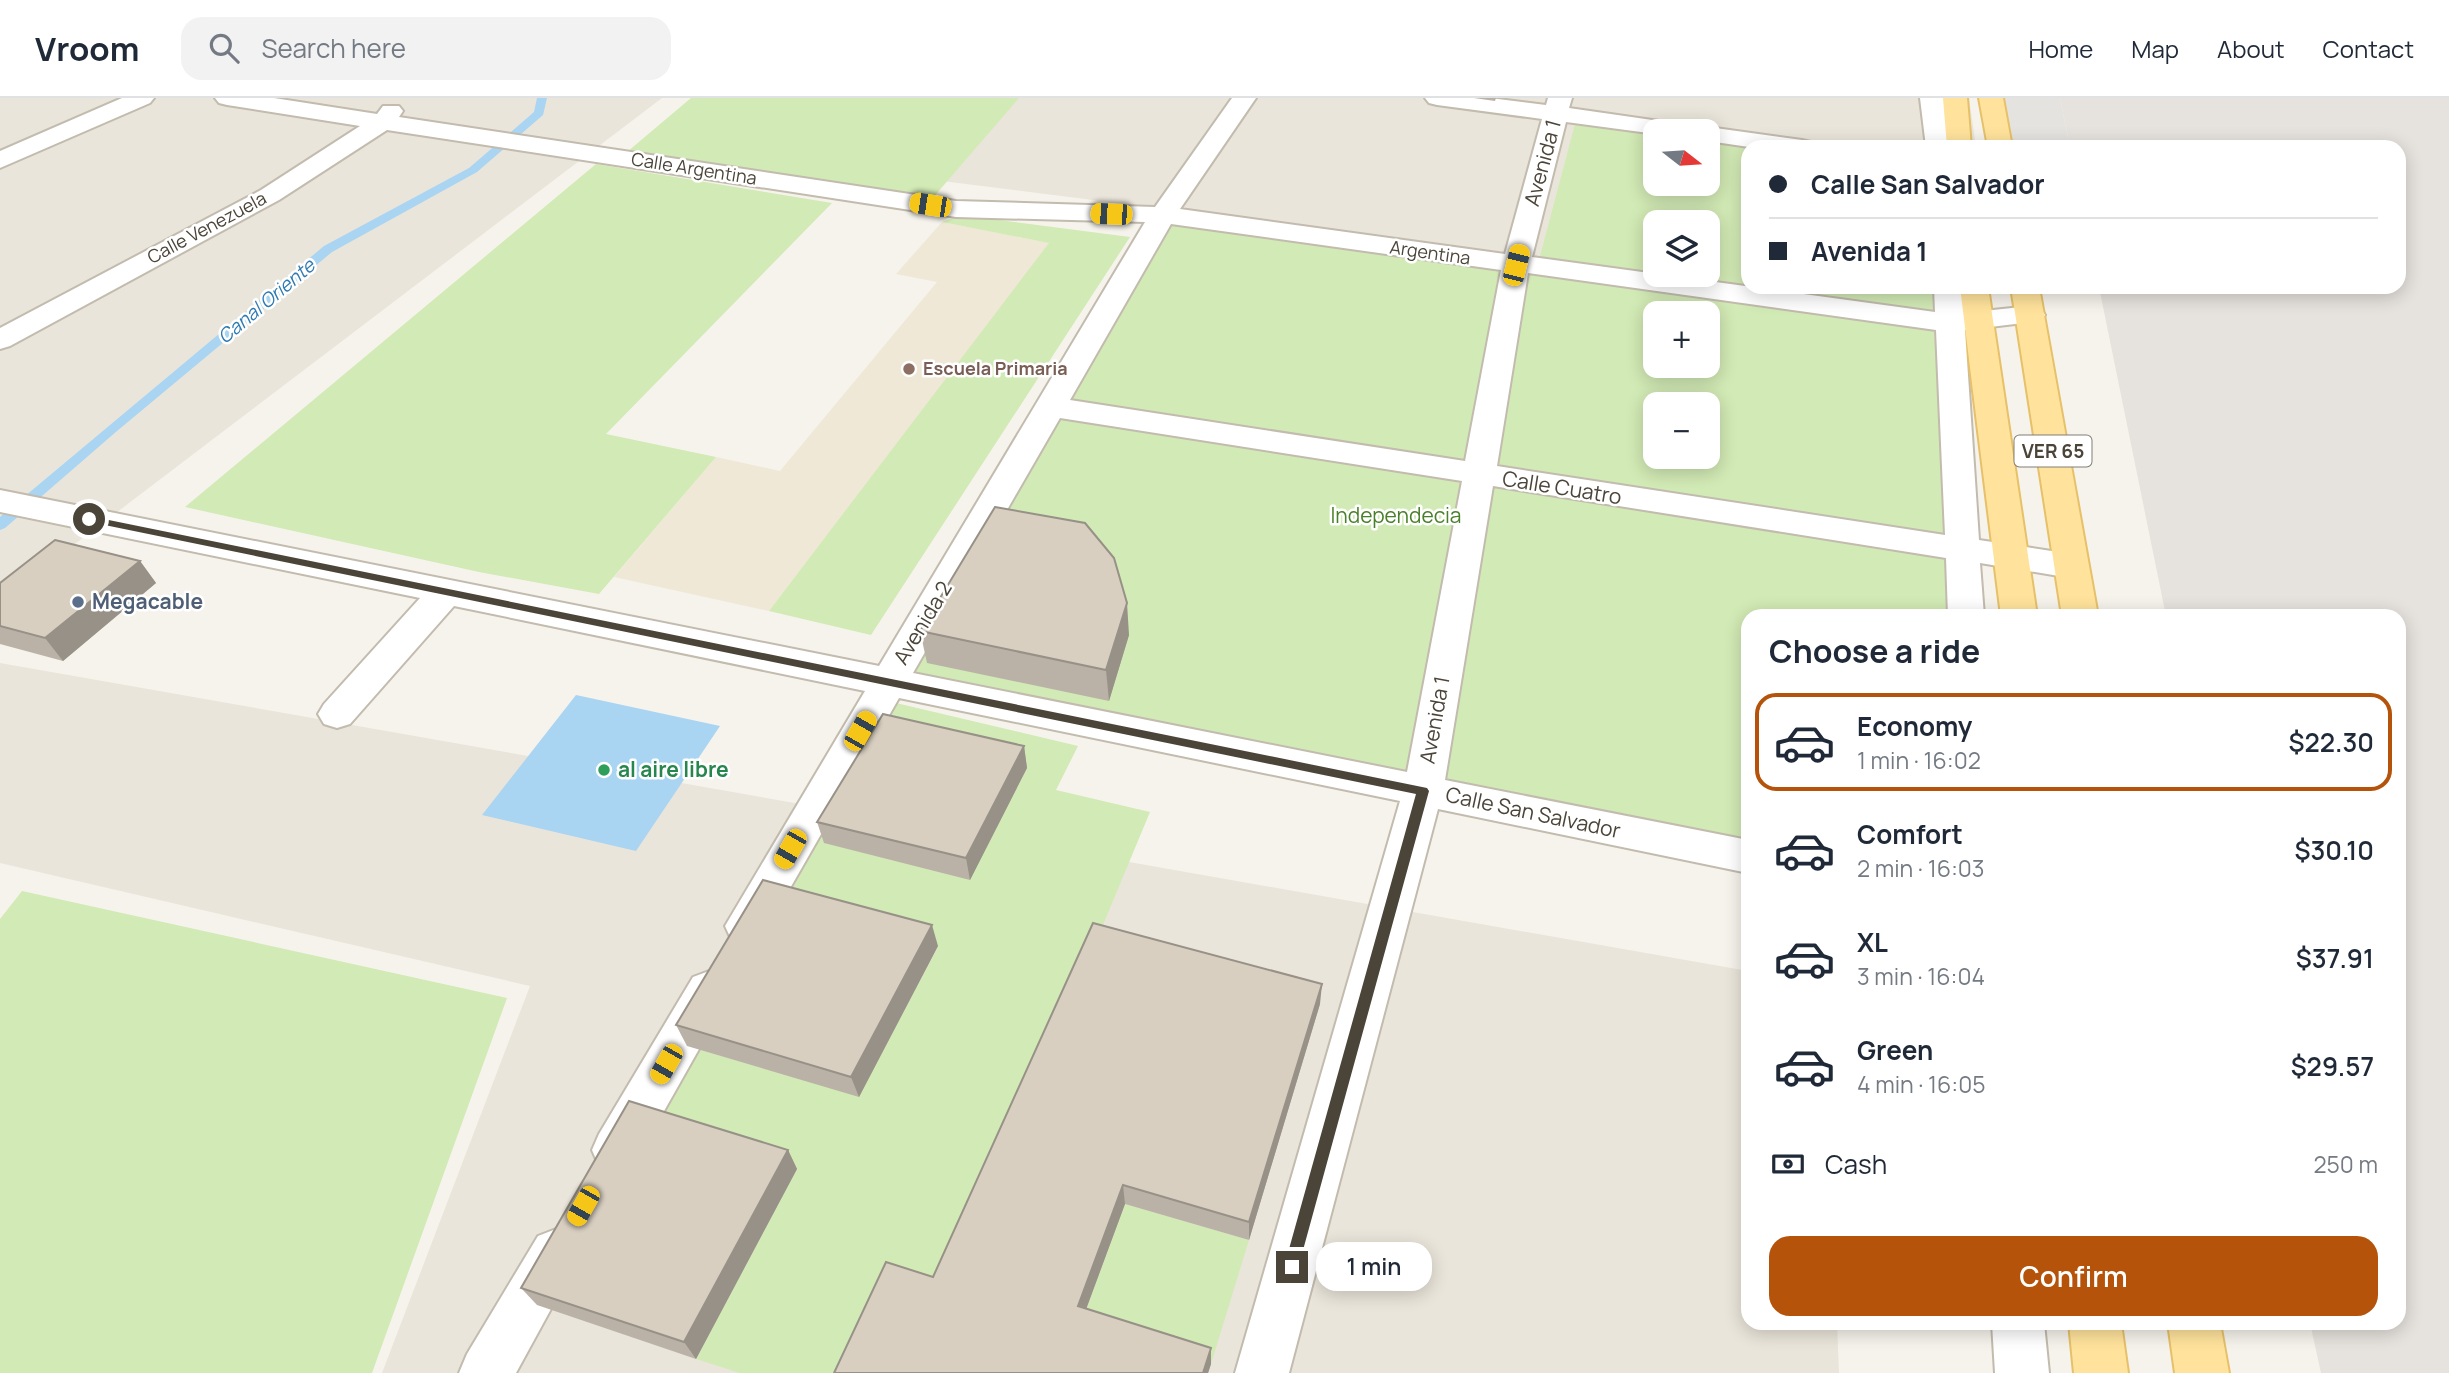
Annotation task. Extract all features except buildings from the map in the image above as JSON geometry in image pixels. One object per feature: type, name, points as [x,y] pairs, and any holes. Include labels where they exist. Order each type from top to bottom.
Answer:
[{"type":"main road","points":[[1955,98],[1958,140]]},
{"type":"main road","points":[[1991,98],[1999,140]]},
{"type":"main road","name":"VER 65","points":[[1972,294],[1964,321],[2012,557],[2018,609]]},
{"type":"main road","name":"VER 65","points":[[2028,301],[2079,609]]},
{"type":"main road","points":[[2096,1330],[2101,1373]]},
{"type":"main road","points":[[2195,1330],[2202,1373]]},
{"type":"street","points":[[0,160],[142,98]]},
{"type":"street","name":"Calle Argentina","points":[[227,98],[956,209],[1163,215]]},
{"type":"street","name":"Calle Venezuela","points":[[0,340],[270,195],[384,121],[401,98]]},
{"type":"street","name":"Avenida 2","points":[[597,1183],[1163,215],[1244,98]]},
{"type":"street","points":[[1437,98],[1558,106],[1643,123]]},
{"type":"street","points":[[1932,98],[1937,140]]},
{"type":"street","name":"Avenida 1","points":[[1262,1373],[1423,791],[1516,265],[1558,106]]},
{"type":"street","points":[[1720,136],[1751,140]]},
{"type":"street","name":"Argentina","points":[[1163,215],[1516,265],[1741,293]]},
{"type":"street","name":"Argentina","points":[[1748,294],[1964,321],[2028,301]]},
{"type":"street","points":[[1951,294],[1964,321],[1962,549],[1966,609]]},
{"type":"street","name":"Calle Cuatro","points":[[1052,407],[2071,566]]},
{"type":"street","name":"Calle San Salvador","points":[[17,505],[1741,857]]},
{"type":"street","points":[[337,714],[444,593]]},
{"type":"street","points":[[486,1373],[576,1218]]},
{"type":"street","points":[[2019,1330],[2022,1373]]},
{"type":"shaded area","points":[[0,98],[662,98],[0,601]]},
{"type":"shaded area","points":[[992,98],[1969,98],[1975,140],[1741,140],[1741,169],[1720,237],[1720,210],[1643,210],[1643,269],[926,179]]},
{"type":"shaded area","points":[[2002,98],[2060,98],[2069,140],[2009,140]]},
{"type":"shaded area","points":[[2060,98],[2449,98],[2449,1373],[2321,1373],[2312,1330],[2406,1330],[2406,609],[2165,609],[2100,294],[2406,294],[2406,140],[2069,140]]},
{"type":"shaded area","name":"Escuela Primaria","points":[[942,222],[1050,243],[769,611],[614,577],[716,457],[780,471],[937,282],[896,274]]},
{"type":"shaded area","points":[[0,663],[1741,970],[1741,1330],[1837,1330],[1839,1373],[382,1373],[530,986],[0,863]]},
{"type":"green space","points":[[691,98],[1019,98],[931,200],[627,152]]},
{"type":"green space","points":[[1575,124],[1643,132],[1643,196],[1720,196],[1720,142],[1741,145],[1741,289],[1720,286],[1720,210],[1643,210],[1643,275],[1539,260]]},
{"type":"green space","points":[[596,164],[832,203],[606,434],[716,457],[599,594],[479,572],[185,507]]},
{"type":"green space","points":[[961,215],[1130,237],[871,635],[769,611],[1049,243],[942,222]]},
{"type":"green space","name":"Independecia","points":[[1170,220],[1934,328],[1956,609],[1741,609],[1741,854],[900,680]]},
{"type":"green space","points":[[1775,294],[1933,294],[1935,317]]},
{"type":"green space","points":[[896,703],[1078,746],[1056,790],[1150,812],[1095,944],[939,1294],[850,1373],[740,1373],[696,1359],[797,1169],[641,1120],[687,1046],[859,1096],[938,947],[772,901]]},
{"type":"green space","points":[[22,891],[507,998],[372,1373],[0,1373],[0,919]]},
{"type":"green space","points":[[1125,1204],[1249,1240],[1211,1364],[1081,1323]]},
{"type":"water","name":"al aire libre","points":[[576,695],[720,726],[636,851],[482,815]]},
{"type":"waterway","name":"Canal Oriente","points":[[0,525],[112,428],[328,249],[473,170],[539,113],[542,98]]},
{"type":"place","name":"Escuela Primaria","points":[[909,369]]},
{"type":"place","name":"Megacable","points":[[78,602]]},
{"type":"place","name":"al aire libre","points":[[604,770]]},
{"type":"route","points":[[89,519],[1423,791],[1292,1267]]}]
